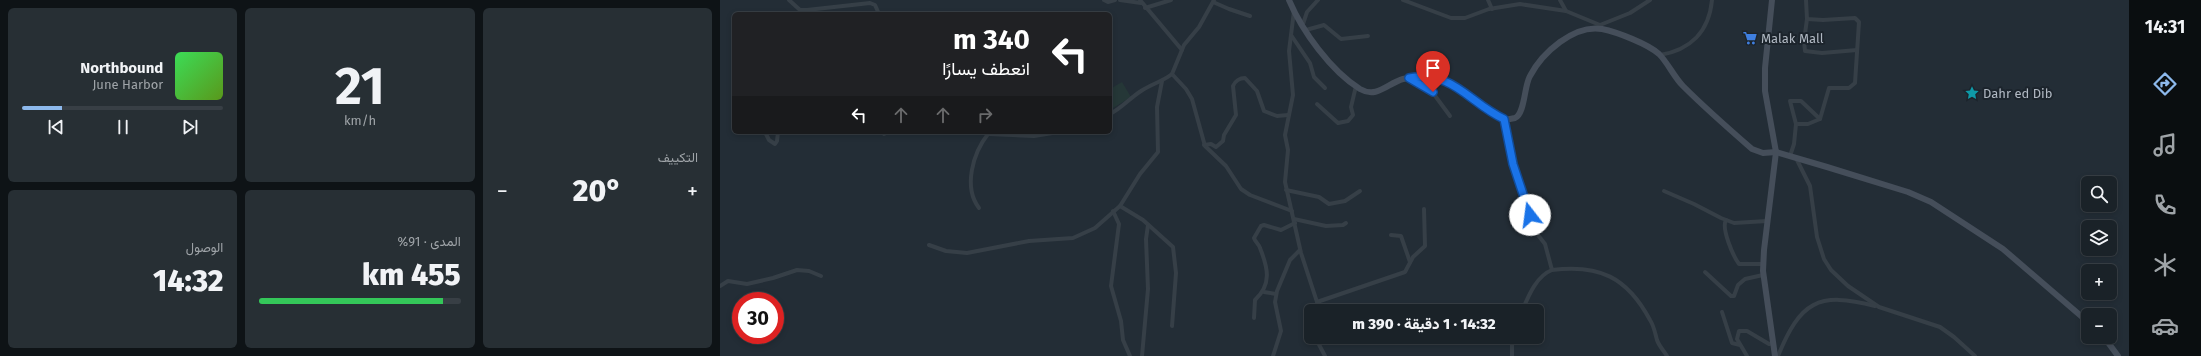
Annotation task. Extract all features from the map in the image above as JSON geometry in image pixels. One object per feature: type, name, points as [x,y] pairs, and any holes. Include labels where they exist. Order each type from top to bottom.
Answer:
[{"type":"street","points":[[789,0],[800,10],[870,3],[875,5],[878,12]]},
{"type":"street","points":[[1104,0],[1108,2],[1114,0]]},
{"type":"street","points":[[1120,0],[1140,2],[1182,50]]},
{"type":"street","points":[[1145,8],[1171,0]]},
{"type":"street","points":[[1290,0],[1294,11],[1328,61],[1345,78],[1356,86],[1365,91],[1378,92],[1392,83],[1409,78],[1428,76],[1450,83],[1504,119],[1515,118],[1520,114],[1530,76],[1551,50],[1575,34],[1601,27],[1650,0]]},
{"type":"street","points":[[1305,27],[1307,12],[1318,0]]},
{"type":"street","points":[[1403,0],[1451,18],[1465,18],[1492,9],[1520,4],[1566,11],[1648,47],[1660,55],[1682,86],[1752,149],[1763,153],[1776,152],[1908,192],[1943,209],[2003,249],[2081,316]]},
{"type":"street","points":[[1488,0],[1492,9]]},
{"type":"street","points":[[1560,0],[1566,11]]},
{"type":"street","points":[[1660,55],[1678,51],[1694,40],[1710,14],[1712,0]]},
{"type":"street","points":[[1772,0],[1765,68],[1765,91],[1776,152],[1763,264],[1776,356]]},
{"type":"street","points":[[1806,0],[1805,51],[1822,53],[1857,50]]},
{"type":"street","points":[[1112,113],[1124,106],[1140,92],[1172,74],[1182,50],[1199,28],[1214,1],[1250,16]]},
{"type":"street","points":[[1294,11],[1289,51],[1293,95],[1285,135],[1288,150],[1285,175],[1286,190],[1295,221],[1300,250],[1317,302],[1403,274],[1410,262],[1425,246],[1424,209]]},
{"type":"street","points":[[1806,19],[1824,20],[1855,18],[1858,22],[1855,83],[1849,88],[1829,88],[1820,119]]},
{"type":"street","points":[[1305,27],[1324,25],[1341,39],[1368,36]]},
{"type":"street","points":[[1291,35],[1310,64],[1314,77],[1325,88]]},
{"type":"street","points":[[1172,74],[1186,89],[1192,99],[1204,145],[1226,166],[1243,192],[1292,210]]},
{"type":"street","points":[[1204,145],[1211,144],[1216,147],[1223,141],[1224,135],[1236,115],[1233,86],[1234,83],[1242,78],[1246,78],[1257,91],[1264,111],[1277,116],[1288,115]]},
{"type":"street","points":[[1409,78],[1433,92],[1450,116]]},
{"type":"street","points":[[929,245],[956,252],[967,253],[1029,241],[1073,238],[1095,228],[1120,206],[1140,174],[1158,152],[1158,107],[1162,81]]},
{"type":"street","points":[[1317,104],[1338,123],[1348,121],[1353,115],[1351,107],[1356,86]]},
{"type":"street","points":[[1820,119],[1801,101],[1791,100],[1790,103],[1796,124],[1793,157],[1810,186],[1813,221],[1827,265],[1848,286],[1879,307]]},
{"type":"street","points":[[1504,119],[1513,164],[1524,192],[1534,230],[1545,244],[1552,270]]},
{"type":"street","points":[[1796,124],[1808,124],[1820,119]]},
{"type":"street","points":[[766,134],[769,140],[775,144],[778,134]]},
{"type":"street","points":[[979,208],[972,197],[971,182],[975,158],[987,134]]},
{"type":"street","points":[[1003,134],[1034,136],[1046,134]]},
{"type":"street","points":[[1286,190],[1319,197],[1329,204],[1345,201],[1360,191]]},
{"type":"street","points":[[1664,191],[1726,220],[1737,223],[1767,221]]},
{"type":"street","points":[[1120,206],[1148,225],[1171,244],[1174,250],[1175,285],[1172,326]]},
{"type":"street","points":[[1113,212],[1119,224],[1111,286],[1121,321],[1123,340],[1130,356]]},
{"type":"street","points":[[1726,220],[1724,228],[1732,254],[1739,264],[1763,264]]},
{"type":"street","points":[[1254,318],[1255,300],[1264,292],[1266,285],[1266,264],[1260,248],[1254,238],[1261,226],[1264,225],[1281,230],[1295,221],[1326,226],[1343,225],[1346,223]]},
{"type":"street","points":[[1142,356],[1148,289],[1146,239],[1148,225]]},
{"type":"street","points":[[1391,235],[1401,236],[1410,262]]},
{"type":"street","points":[[1272,356],[1281,331],[1275,302],[1276,294],[1290,260],[1300,250]]},
{"type":"street","points":[[1525,304],[1533,288],[1544,275],[1552,270],[1573,269],[1599,271],[1610,275],[1629,291],[1641,306],[1651,321],[1658,341],[1667,356]]},
{"type":"street","points":[[720,286],[728,281],[747,284],[773,278],[796,270],[821,276]]},
{"type":"street","points":[[1705,272],[1731,296],[1734,296],[1738,285],[1745,279],[1764,275]]},
{"type":"street","points":[[1264,292],[1276,294]]},
{"type":"street","points":[[1776,356],[1797,317],[1814,303],[1847,300],[1879,307],[1940,327],[1954,337],[1975,356]]},
{"type":"street","points":[[1722,312],[1732,343],[1740,344]]},
{"type":"street","points":[[1747,356],[1736,335],[1743,330],[1769,344],[1774,343]]},
{"type":"street","points":[[1319,344],[1325,356]]},
{"type":"street","points":[[1512,344],[1512,356]]},
{"type":"street","points":[[2109,344],[2118,356]]},
{"type":"shaded area","points":[[1122,82],[1131,97],[1112,109],[1112,88]]},
{"type":"place","name":"Malak Mall","points":[[1750,38]]},
{"type":"place","name":"Dahr ed Dib","points":[[1972,93]]},
{"type":"route","points":[[1433,92],[1416,80],[1409,78],[1428,76],[1450,83],[1471,96],[1497,116],[1504,119],[1506,136],[1513,164],[1524,192],[1530,215]]}]
